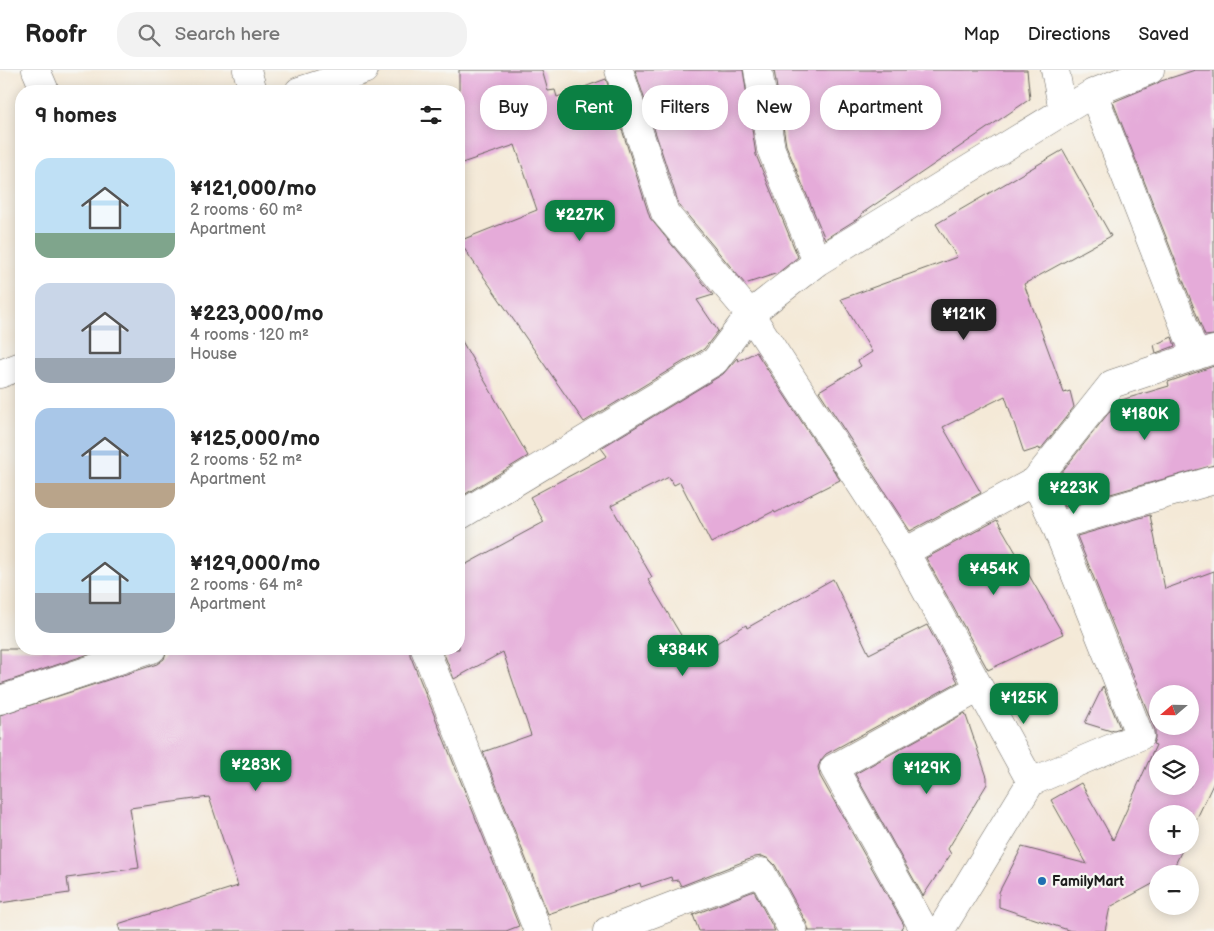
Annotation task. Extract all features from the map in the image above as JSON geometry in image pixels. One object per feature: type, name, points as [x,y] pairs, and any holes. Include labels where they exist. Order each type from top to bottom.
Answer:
[{"type":"street","points":[[36,70],[42,85]]},
{"type":"street","points":[[247,70],[251,85]]},
{"type":"street","points":[[318,85],[364,70]]},
{"type":"street","points":[[619,70],[665,213],[750,314],[905,552],[1031,782]]},
{"type":"street","points":[[758,70],[771,149],[817,262]]},
{"type":"street","points":[[1055,70],[1063,111]]},
{"type":"street","points":[[465,512],[714,361],[750,314],[817,262],[1093,93],[1150,70]]},
{"type":"street","points":[[905,552],[1035,481],[1112,384],[1205,353],[1093,93]]},
{"type":"street","points":[[0,374],[15,368]]},
{"type":"street","points":[[1056,526],[1214,480]]},
{"type":"street","points":[[940,931],[1031,782],[1140,736],[1056,526],[1035,481]]},
{"type":"street","points":[[0,700],[134,655]]},
{"type":"street","points":[[427,655],[538,931]]},
{"type":"street","points":[[925,931],[834,768],[979,688]]},
{"type":"street","points":[[607,931],[761,872],[793,931]]},
{"type":"building","points":[[459,70],[542,70],[546,85],[480,85],[480,130],[547,130],[547,88],[548,91],[555,90],[557,97],[557,130],[622,130],[650,218],[713,295],[697,300],[718,331],[704,349],[584,422],[465,250],[465,239],[537,210],[515,145],[465,162],[465,85],[459,85]]},
{"type":"building","points":[[635,70],[743,70],[745,85],[738,85],[738,130],[752,130],[756,155],[798,257],[778,273],[745,284],[679,205],[655,130],[728,130],[728,85],[642,85],[642,91]]},
{"type":"building","points":[[774,70],[1027,70],[1030,99],[861,214],[862,216],[825,239],[786,145],[784,130],[810,130],[810,85],[776,85]]},
{"type":"building","points":[[1195,70],[1214,70],[1214,335],[1205,336],[1113,102],[1161,81]]},
{"type":"building","points":[[606,79],[608,85],[590,85]]},
{"type":"building","points":[[1063,150],[1111,236],[1024,284],[1064,393],[1070,391],[1074,407],[1040,450],[1039,448],[1024,453],[1005,396],[943,427],[981,493],[910,531],[819,391],[861,366],[858,361],[872,352],[841,299],[957,257],[936,224]]},
{"type":"building","points":[[1172,337],[1175,346],[1156,353],[1154,345]]},
{"type":"building","points":[[465,346],[528,456],[465,494]]},
{"type":"building","points":[[756,352],[840,480],[711,543],[680,482],[674,485],[669,477],[611,506],[652,577],[648,580],[694,657],[746,625],[747,628],[833,579],[869,654],[927,625],[958,682],[826,754],[818,767],[820,776],[904,925],[900,931],[809,931],[775,865],[769,859],[762,856],[681,886],[678,880],[672,881],[671,877],[641,887],[640,883],[548,914],[483,752],[531,735],[503,652],[454,679],[444,655],[465,655],[465,565],[544,522],[530,497],[607,456],[601,448],[723,374],[737,358],[738,361]]},
{"type":"building","points":[[1214,366],[1214,465],[1064,507],[1053,483],[1118,401],[1169,386],[1168,382]]},
{"type":"building","points":[[1150,515],[1165,589],[1214,571],[1214,782],[1199,814],[1199,805],[1149,805],[1149,855],[1180,855],[1175,865],[1149,865],[1149,886],[1110,907],[1105,931],[1071,931],[999,907],[999,892],[1022,847],[1087,864],[1051,800],[1081,783],[1113,840],[1149,760],[1149,795],[1199,795],[1199,745],[1153,744],[1155,735],[1199,735],[1199,685],[1149,685],[1149,715],[1077,536]]},
{"type":"building","points":[[997,520],[1063,634],[988,670],[926,558]]},
{"type":"building","points":[[0,649],[15,649],[15,655],[86,655],[0,684]]},
{"type":"building","points":[[165,655],[410,655],[519,926],[506,931],[120,931],[118,924],[238,886],[209,797],[130,808],[139,868],[67,878],[69,893],[0,903],[0,715],[157,664],[164,659]]},
{"type":"building","points":[[1103,686],[1120,728],[1111,731],[1085,723]]},
{"type":"building","points":[[965,713],[987,777],[987,784],[948,849],[951,854],[923,896],[855,774]]},
{"type":"building","points":[[754,891],[775,931],[699,931],[693,915]]},
{"type":"place","name":"FamilyMart","points":[[1042,881]]}]
